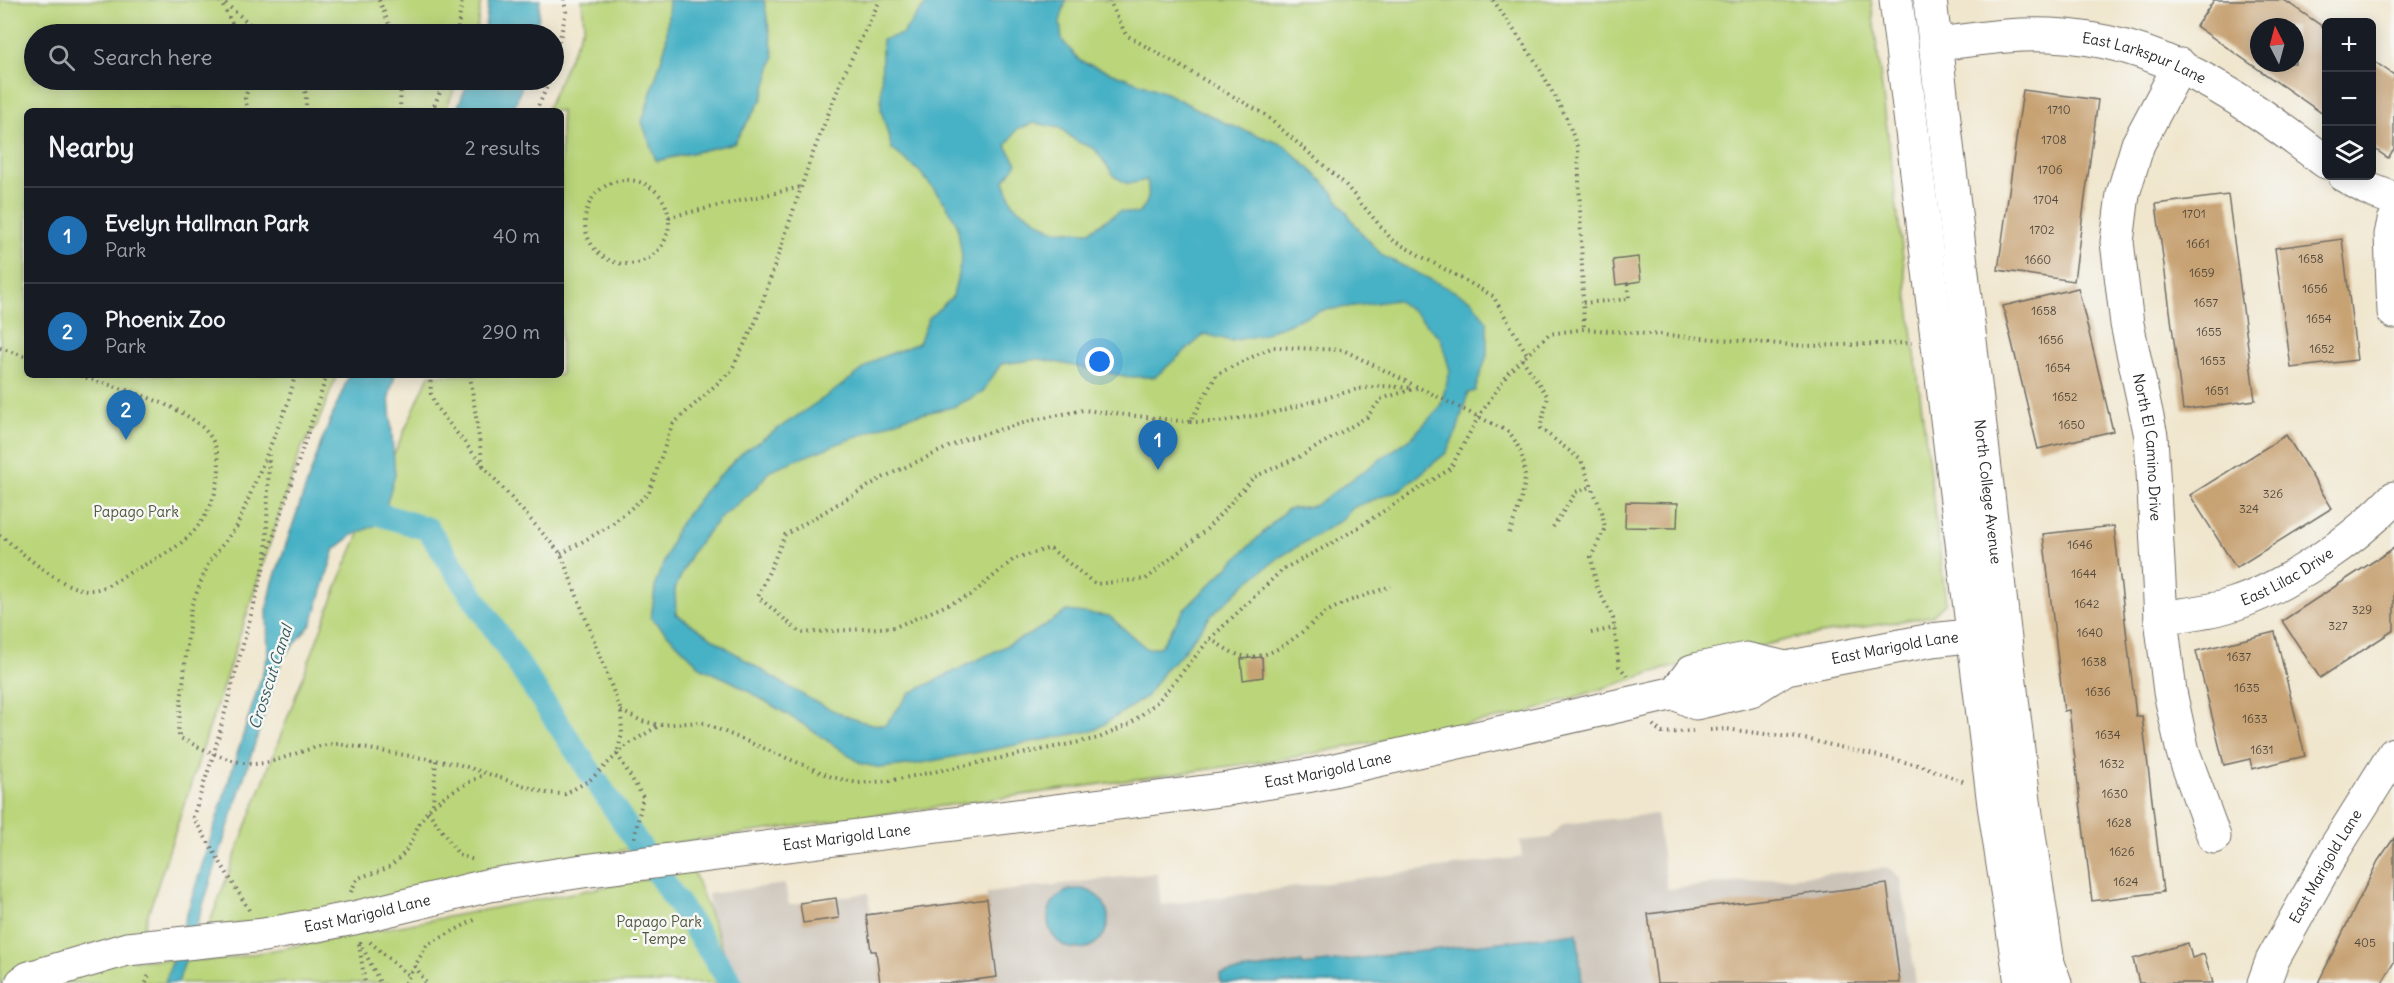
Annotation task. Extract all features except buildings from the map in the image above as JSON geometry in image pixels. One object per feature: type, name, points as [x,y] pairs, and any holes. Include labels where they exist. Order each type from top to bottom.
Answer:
[{"type":"street","name":"North College Avenue","points":[[1896,0],[1938,342],[1989,633],[2031,851],[2048,963],[2055,983]]},
{"type":"street","name":"North College Avenue","points":[[1930,0],[1936,44],[1989,633],[1994,805],[2021,983]]},
{"type":"street","name":"East Larkspur Lane","points":[[1936,44],[2048,34],[2085,38],[2150,53],[2180,65],[2219,87],[2322,159]]},
{"type":"street","name":"North El Camino Drive","points":[[2180,65],[2138,144],[2123,194],[2117,242],[2127,324],[2151,435],[2161,618],[2170,692],[2183,752],[2214,837]]},
{"type":"street","points":[[2352,180],[2394,199]]},
{"type":"street","points":[[2394,221],[2391,236],[2394,312]]},
{"type":"street","name":"East Lilac Drive","points":[[2161,618],[2232,605],[2268,591],[2357,531],[2379,514],[2394,498]]},
{"type":"street","name":"East Marigold Lane","points":[[22,983],[29,978],[127,949],[264,935],[354,918],[490,885],[629,865],[1228,789],[1312,775],[1675,693],[1692,671],[1746,659],[1786,668],[1989,633]]},
{"type":"street","name":"East Marigold Lane","points":[[2264,983],[2272,961],[2335,848],[2394,754]]},
{"type":"path","points":[[221,0],[233,24]]},
{"type":"path","points":[[221,0],[250,24]]},
{"type":"path","points":[[379,0],[389,24]]},
{"type":"path","points":[[459,24],[462,0]]},
{"type":"path","points":[[563,24],[566,12],[564,0]]},
{"type":"path","points":[[561,554],[611,525],[649,494],[672,425],[731,371],[756,321],[801,187],[844,74],[880,0]]},
{"type":"path","points":[[1109,0],[1126,35],[1264,114],[1344,183],[1392,240],[1493,296],[1527,354]]},
{"type":"path","points":[[1493,0],[1536,62],[1567,119],[1578,149],[1584,329]]},
{"type":"path","points":[[247,90],[245,98],[247,108]]},
{"type":"path","points":[[305,90],[306,108]]},
{"type":"path","points":[[400,108],[401,90]]},
{"type":"path","points":[[433,108],[441,90]]},
{"type":"path","points":[[537,108],[545,90]]},
{"type":"path","points":[[620,180],[647,185],[658,193],[666,204],[669,217],[669,231],[663,244],[654,255],[628,264],[614,262],[601,255],[592,245],[586,232],[585,218],[589,205],[607,185],[620,180]]},
{"type":"path","points":[[669,217],[801,187]]},
{"type":"path","points":[[1583,303],[1629,299],[1628,283]]},
{"type":"path","points":[[621,711],[642,722],[660,725],[701,722],[832,777],[858,783],[889,781],[1099,738],[1130,724],[1158,701],[1210,639],[1283,569],[1338,540],[1450,469],[1479,416],[1509,372],[1549,333],[1584,329],[1806,346],[1938,342]]},
{"type":"path","points":[[1190,422],[1217,374],[1273,347],[1343,350],[1509,432],[1522,450],[1526,485],[1508,537]]},
{"type":"path","points":[[0,348],[24,356]]},
{"type":"path","points":[[1522,359],[1548,397],[1540,429],[1581,460],[1602,512],[1605,528],[1591,557],[1597,587],[1613,618],[1619,666],[1630,680],[1648,721],[1662,734],[1726,729],[1805,739],[1922,766],[1966,782],[1994,805]]},
{"type":"path","points":[[0,536],[63,582],[85,590],[99,590],[166,553],[189,536],[214,499],[220,475],[219,456],[204,429],[174,408],[87,378]]},
{"type":"path","points":[[294,378],[288,403],[237,526],[209,562],[191,607],[178,732],[180,738],[214,753],[250,764],[325,744],[339,744],[436,760],[546,793],[565,794],[590,780],[617,754],[660,725]]},
{"type":"path","points":[[264,935],[193,817],[214,753],[266,559],[326,378]]},
{"type":"path","points":[[430,378],[431,394],[436,407],[484,467],[561,554],[621,711],[622,734],[617,754],[643,797],[629,865]]},
{"type":"path","points":[[470,378],[484,467]]},
{"type":"path","points":[[1382,386],[1417,388],[1381,399],[1367,417],[1302,454],[1254,477],[1208,528],[1146,579],[1095,584],[1050,548],[1014,559],[971,595],[895,627],[801,633],[758,597],[785,535],[882,478],[966,439],[1034,420],[1083,410],[1190,422],[1218,422],[1276,412],[1357,389],[1382,386]]},
{"type":"path","points":[[266,559],[269,451]]},
{"type":"path","points":[[1553,527],[1576,492],[1591,487]]},
{"type":"path","points":[[1210,639],[1239,655],[1255,656],[1270,651],[1300,634],[1329,611],[1391,586]]},
{"type":"path","points":[[1591,633],[1615,628]]},
{"type":"path","points":[[434,804],[436,760]]},
{"type":"path","points":[[351,899],[351,891],[357,879],[384,870],[413,843],[422,818],[434,804],[486,774]]},
{"type":"path","points":[[357,936],[380,983]]},
{"type":"path","points":[[365,938],[409,976]]},
{"type":"path","points":[[363,965],[365,983]]},
{"type":"path","points":[[415,966],[426,983]]},
{"type":"shaded area","points":[[1656,814],[1667,889],[1888,868],[1901,878],[1916,983],[718,983],[696,906],[709,906],[708,894],[785,884],[789,905],[868,893],[871,914],[986,899],[987,893],[1157,873],[1161,905],[1522,857],[1520,841],[1550,838],[1563,824]]},
{"type":"green space","name":"Papago Park","points":[[0,0],[481,0],[477,24],[24,24],[24,90],[454,90],[446,108],[24,108],[24,378],[336,378],[318,423],[301,449],[133,960],[221,960],[693,870],[736,983],[0,983]]},
{"type":"green space","points":[[582,0],[1871,0],[1946,603],[1932,616],[1790,639],[1657,671],[1523,714],[1289,758],[624,850],[332,909],[207,930],[345,566],[428,378],[564,378],[564,108],[547,108],[555,90],[564,90],[564,70],[584,25]]},
{"type":"water","points":[[489,0],[540,0],[538,24],[485,24]]},
{"type":"water","points":[[669,0],[764,0],[774,57],[762,99],[734,143],[656,161],[642,122],[666,44]]},
{"type":"water","points":[[929,0],[1066,0],[1060,22],[1062,40],[1080,61],[1166,93],[1227,124],[1284,145],[1329,187],[1359,230],[1383,256],[1472,300],[1487,322],[1487,355],[1475,391],[1468,393],[1457,431],[1446,453],[1402,489],[1354,507],[1340,521],[1280,557],[1245,584],[1209,618],[1179,657],[1166,668],[1146,697],[1095,730],[916,764],[881,768],[862,764],[798,721],[733,682],[702,668],[651,618],[656,582],[677,528],[706,489],[742,453],[877,359],[919,343],[929,318],[953,296],[962,257],[957,224],[945,203],[920,172],[892,149],[881,110],[882,40],[902,34]],"holes":[[[1035,123],[1060,128],[1076,141],[1095,149],[1115,177],[1128,184],[1147,180],[1148,195],[1144,207],[1137,214],[1120,211],[1088,232],[1052,230],[1013,205],[1004,181],[1017,163],[1006,146],[1017,129]],[[1396,300],[1415,313],[1441,339],[1450,371],[1440,407],[1412,437],[1314,506],[1287,509],[1184,610],[1161,646],[1147,649],[1109,616],[1067,611],[1034,632],[910,693],[885,725],[864,722],[810,699],[676,614],[675,589],[692,552],[718,520],[756,488],[770,470],[907,417],[953,407],[982,393],[1001,364],[1040,359],[1129,377],[1155,377],[1205,334],[1231,341],[1261,335],[1319,311]]]},
{"type":"water","points":[[465,90],[520,90],[514,108],[457,108]]},
{"type":"water","name":"Crosscut Canal","points":[[348,378],[394,378],[389,396],[395,475],[381,523],[353,535],[335,549],[312,623],[282,659],[178,983],[165,983],[268,656],[267,609],[273,582],[321,443]]},
{"type":"water","points":[[1078,889],[1099,898],[1108,919],[1099,940],[1078,949],[1057,940],[1048,919],[1057,898]]},
{"type":"water","points":[[1577,933],[1582,983],[1221,983],[1220,974],[1302,962],[1303,965]]},
{"type":"waterway","points":[[352,506],[428,529],[731,983]]},
{"type":"place","name":"Phoenix Zoo","points":[[126,440]]},
{"type":"place","name":"Evelyn Hallman Park","points":[[1158,470]]},
{"type":"park label","name":"Papago Park - Tempe","points":[[659,930]]}]
